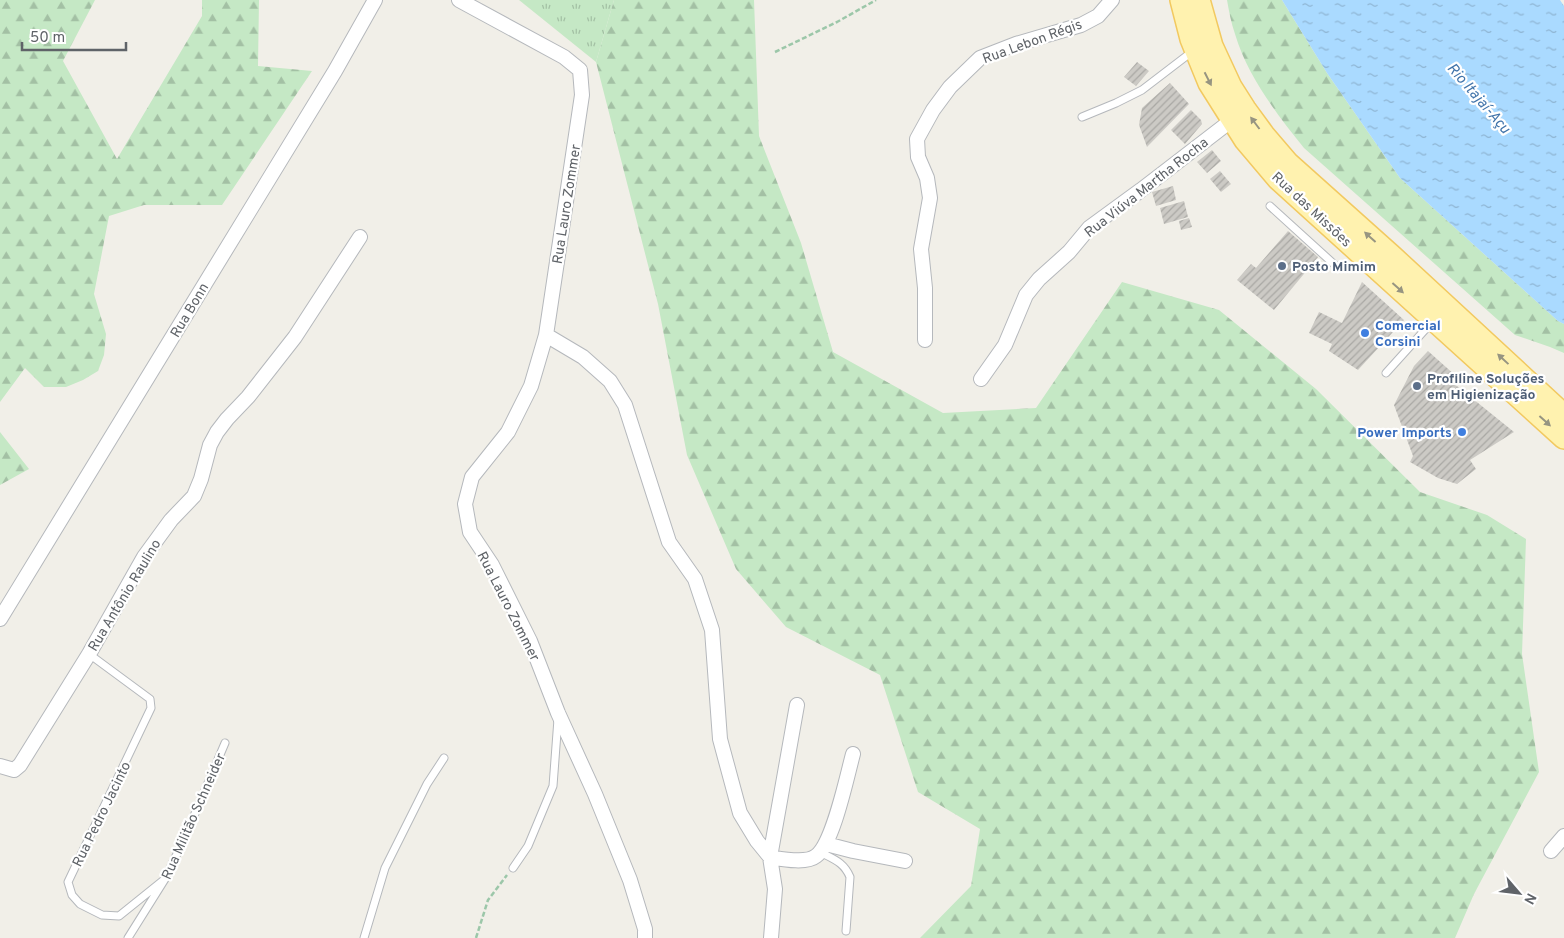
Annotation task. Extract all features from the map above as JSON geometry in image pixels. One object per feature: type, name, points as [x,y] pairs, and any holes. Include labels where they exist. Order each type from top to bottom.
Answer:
[{"type":"main road","name":"Rua das Missões","points":[[1181,0],[1195,49],[1209,83],[1250,146],[1278,179],[1564,438]]},
{"type":"main road","name":"Rua das Missões","points":[[1199,0],[1212,46],[1231,86],[1264,135],[1288,163],[1564,415]]},
{"type":"street","name":"Rua Bonn","points":[[0,619],[330,79],[375,0]]},
{"type":"street","name":"Rua Lauro Zommer","points":[[459,0],[564,57],[580,70],[582,95],[546,335],[531,386],[508,432],[472,477],[466,504],[470,532],[492,565],[525,633],[558,713],[595,794],[630,880],[645,928],[645,938]]},
{"type":"street","name":"Rua Lebon Régis","points":[[925,340],[925,288],[921,249],[930,198],[927,178],[918,157],[917,138],[933,110],[950,87],[980,58],[1016,44],[1081,25],[1098,16],[1112,0]]},
{"type":"street","name":"Rua Viúva Martha Rocha","points":[[980,379],[1005,344],[1026,295],[1039,279],[1069,252],[1089,228],[1232,120]]},
{"type":"street","name":"Rua Antônio Raulino","points":[[0,766],[14,770],[20,765],[89,654],[144,557],[171,520],[194,496],[201,479],[210,445],[217,432],[248,397],[295,337],[360,238]]},
{"type":"street","points":[[546,335],[583,356],[610,381],[625,406],[669,542],[696,579],[712,630],[720,739],[740,813],[770,857],[797,861],[816,857],[823,848],[838,809],[853,754]]},
{"type":"street","points":[[771,938],[775,889],[770,857],[797,705]]},
{"type":"street","points":[[1551,851],[1564,836]]},
{"type":"street","points":[[823,848],[853,851],[905,861]]},
{"type":"lane","points":[[1082,117],[1142,90],[1195,49]]},
{"type":"lane","points":[[1270,206],[1336,266]]},
{"type":"lane","points":[[1386,373],[1434,320]]},
{"type":"lane","name":"Rua Pedro Jacinto","points":[[89,654],[150,699],[151,708],[68,882],[72,895],[80,904],[102,915],[119,916],[165,879]]},
{"type":"lane","points":[[513,868],[528,846],[553,786],[558,713]]},
{"type":"lane","name":"Rua Militão Schneider","points":[[128,938],[165,879],[186,837],[225,743]]},
{"type":"lane","points":[[364,938],[385,868],[427,784],[444,758]]},
{"type":"lane","points":[[823,848],[847,869],[850,877],[846,931]]},
{"type":"path","points":[[775,52],[837,22],[876,0]]},
{"type":"path","points":[[476,938],[488,900],[513,868]]},
{"type":"green space","points":[[0,0],[95,0],[63,61],[117,159],[202,16],[202,0],[259,0],[258,66],[312,71],[222,205],[144,205],[109,216],[94,294],[106,334],[104,355],[98,371],[66,387],[44,387],[25,368],[0,402]]},
{"type":"green space","points":[[519,0],[614,0],[596,62]]},
{"type":"green space","points":[[614,0],[754,0],[759,136],[801,243],[833,352],[943,413],[1036,408],[1122,282],[1219,310],[1316,389],[1420,492],[1487,515],[1526,539],[1522,654],[1539,772],[1474,894],[1455,938],[920,938],[971,886],[980,829],[918,792],[880,675],[786,627],[736,569],[687,455],[658,304],[596,62]]},
{"type":"green space","points":[[1227,0],[1282,0],[1327,73],[1400,178],[1558,321],[1564,324],[1564,353],[1515,335],[1304,148],[1273,108],[1247,65],[1230,17]]},
{"type":"green space","points":[[0,432],[29,469],[0,485]]},
{"type":"water","name":"Rio Itajaí-Açu","points":[[1282,0],[1560,0],[1564,6],[1564,324],[1558,321],[1400,178],[1327,73]]},
{"type":"building","points":[[1137,62],[1149,71],[1136,86],[1124,77]]},
{"type":"building","points":[[1170,83],[1189,104],[1147,147],[1139,125],[1142,108]]},
{"type":"building","points":[[1191,110],[1201,120],[1202,124],[1185,144],[1171,130]]},
{"type":"building","points":[[1212,150],[1221,161],[1207,173],[1197,162]]},
{"type":"building","points":[[1220,171],[1231,184],[1221,192],[1210,179]]},
{"type":"building","points":[[1173,186],[1176,200],[1156,206],[1152,192]]},
{"type":"building","points":[[1184,201],[1188,217],[1164,224],[1160,208]]},
{"type":"building","points":[[1189,218],[1192,227],[1181,230],[1179,221]]},
{"type":"building","points":[[1288,231],[1318,257],[1274,310],[1237,280],[1251,264],[1256,268]]},
{"type":"building","name":"Comercial Corsini","points":[[1362,282],[1404,320],[1358,370],[1329,351],[1332,344],[1309,333],[1319,312],[1342,323]]},
{"type":"building","points":[[1428,351],[1456,376],[1452,382],[1514,432],[1470,460],[1476,469],[1457,484],[1438,478],[1410,462],[1413,456],[1394,405],[1414,366]]},
{"type":"place","name":"Posto Mimim","points":[[1282,266]]},
{"type":"place","name":"Comercial Corsini","points":[[1365,333]]},
{"type":"place","name":"Profiline Soluções em Higienização","points":[[1417,386]]},
{"type":"place","name":"Power Imports","points":[[1462,432]]}]
